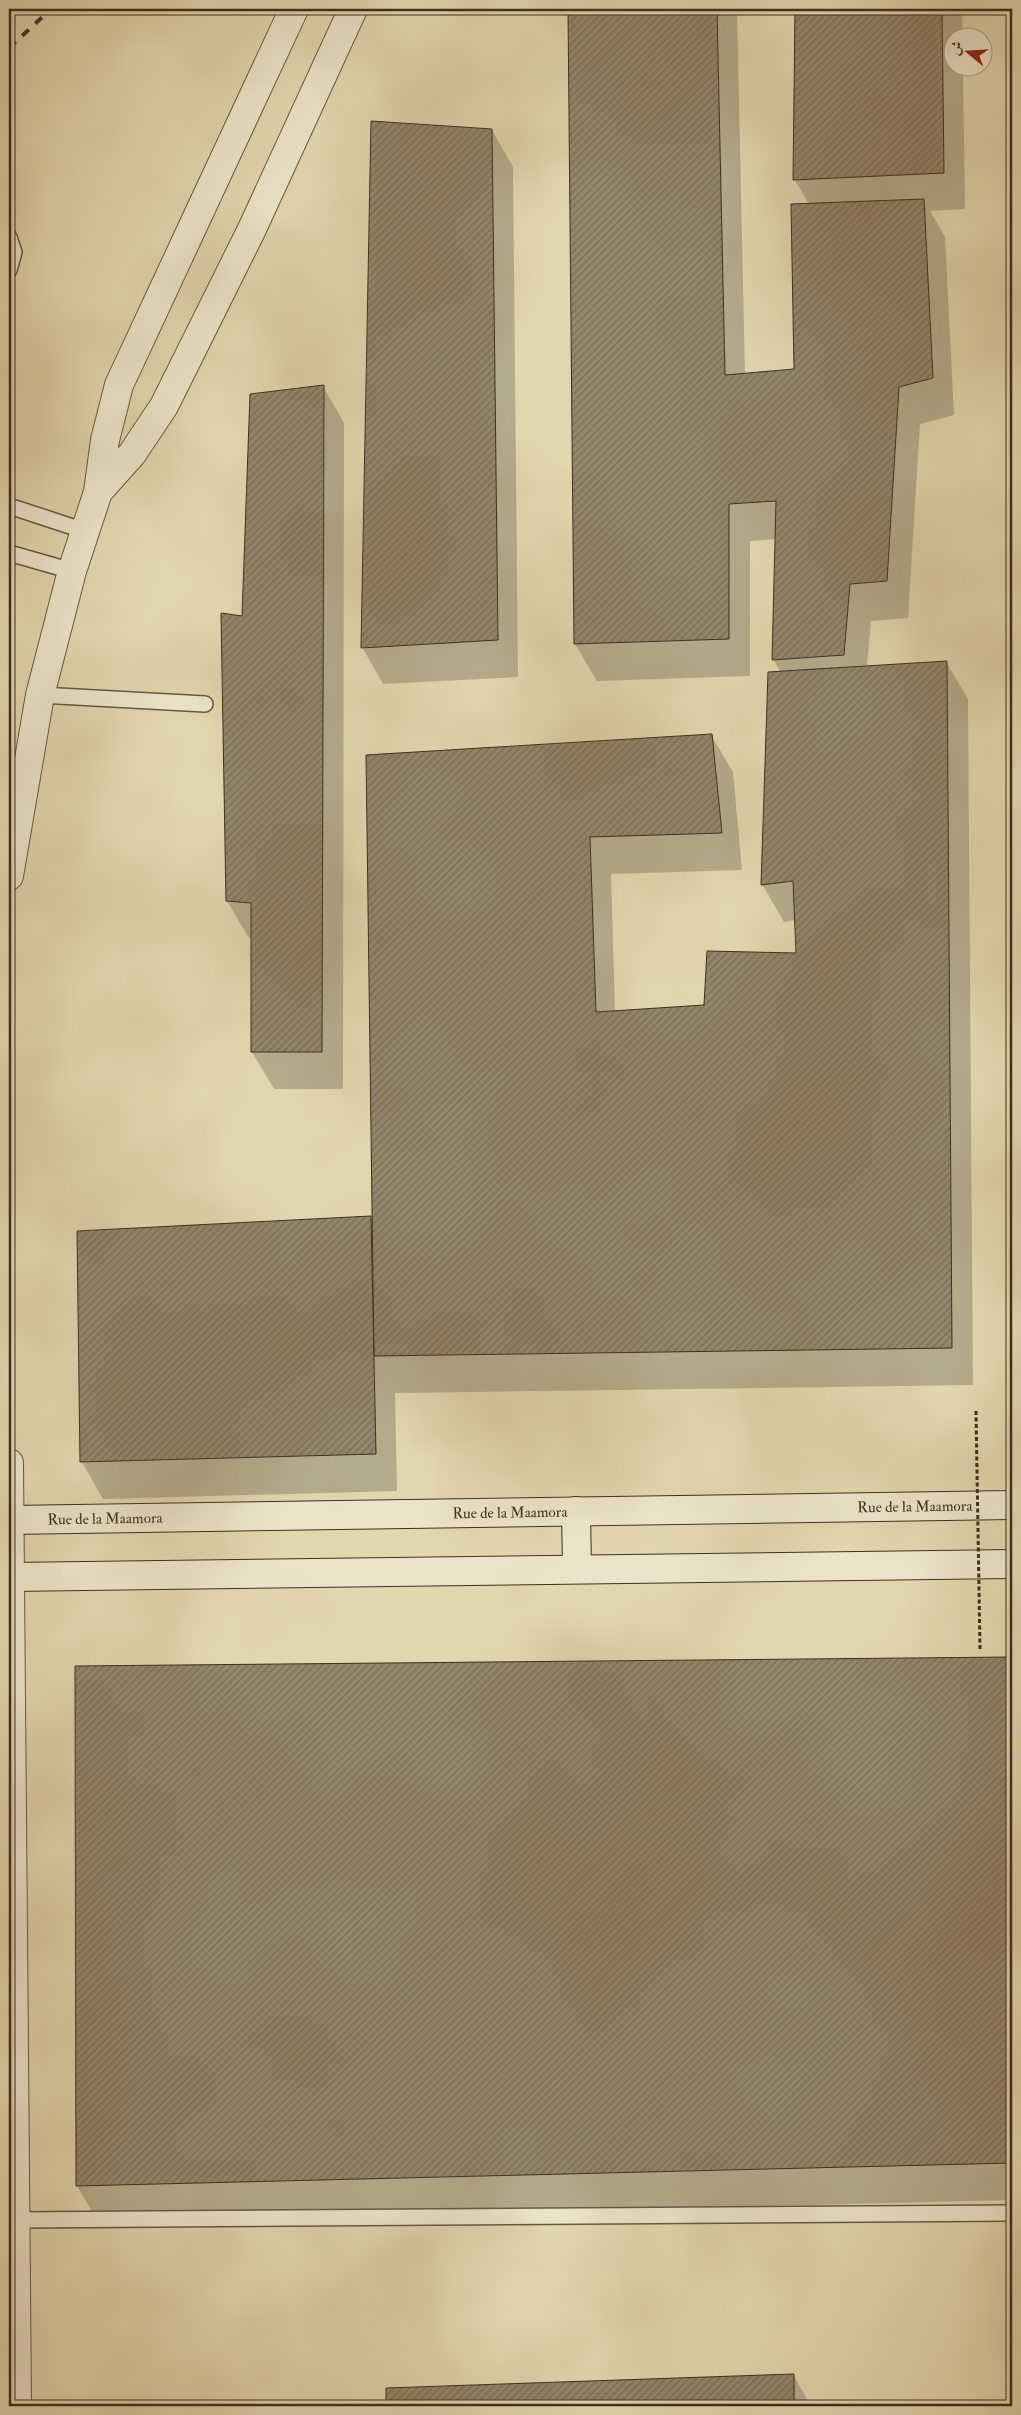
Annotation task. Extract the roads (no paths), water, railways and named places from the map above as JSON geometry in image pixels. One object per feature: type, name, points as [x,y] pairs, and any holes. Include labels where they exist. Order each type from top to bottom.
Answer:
[{"type":"street","points":[[9,876],[40,695],[72,571],[98,492],[105,440],[119,386],[294,9]]},
{"type":"street","points":[[98,492],[132,454],[164,406],[252,229],[353,9]]},
{"type":"street","points":[[9,1463],[17,2220],[17,2406]]},
{"type":"street","name":"Rue de la Maamora","points":[[9,1520],[1012,1504]]},
{"type":"street","points":[[576,1511],[577,1569]]},
{"type":"street","points":[[9,1577],[1012,1564]]},
{"type":"lane","points":[[9,237],[14,252],[9,270]]},
{"type":"lane","points":[[9,506],[85,531]]},
{"type":"lane","points":[[9,553],[72,571]]},
{"type":"lane","points":[[40,695],[205,704]]},
{"type":"lane","points":[[17,2220],[1012,2213]]},
{"type":"railway","points":[[9,48],[51,9]]}]
